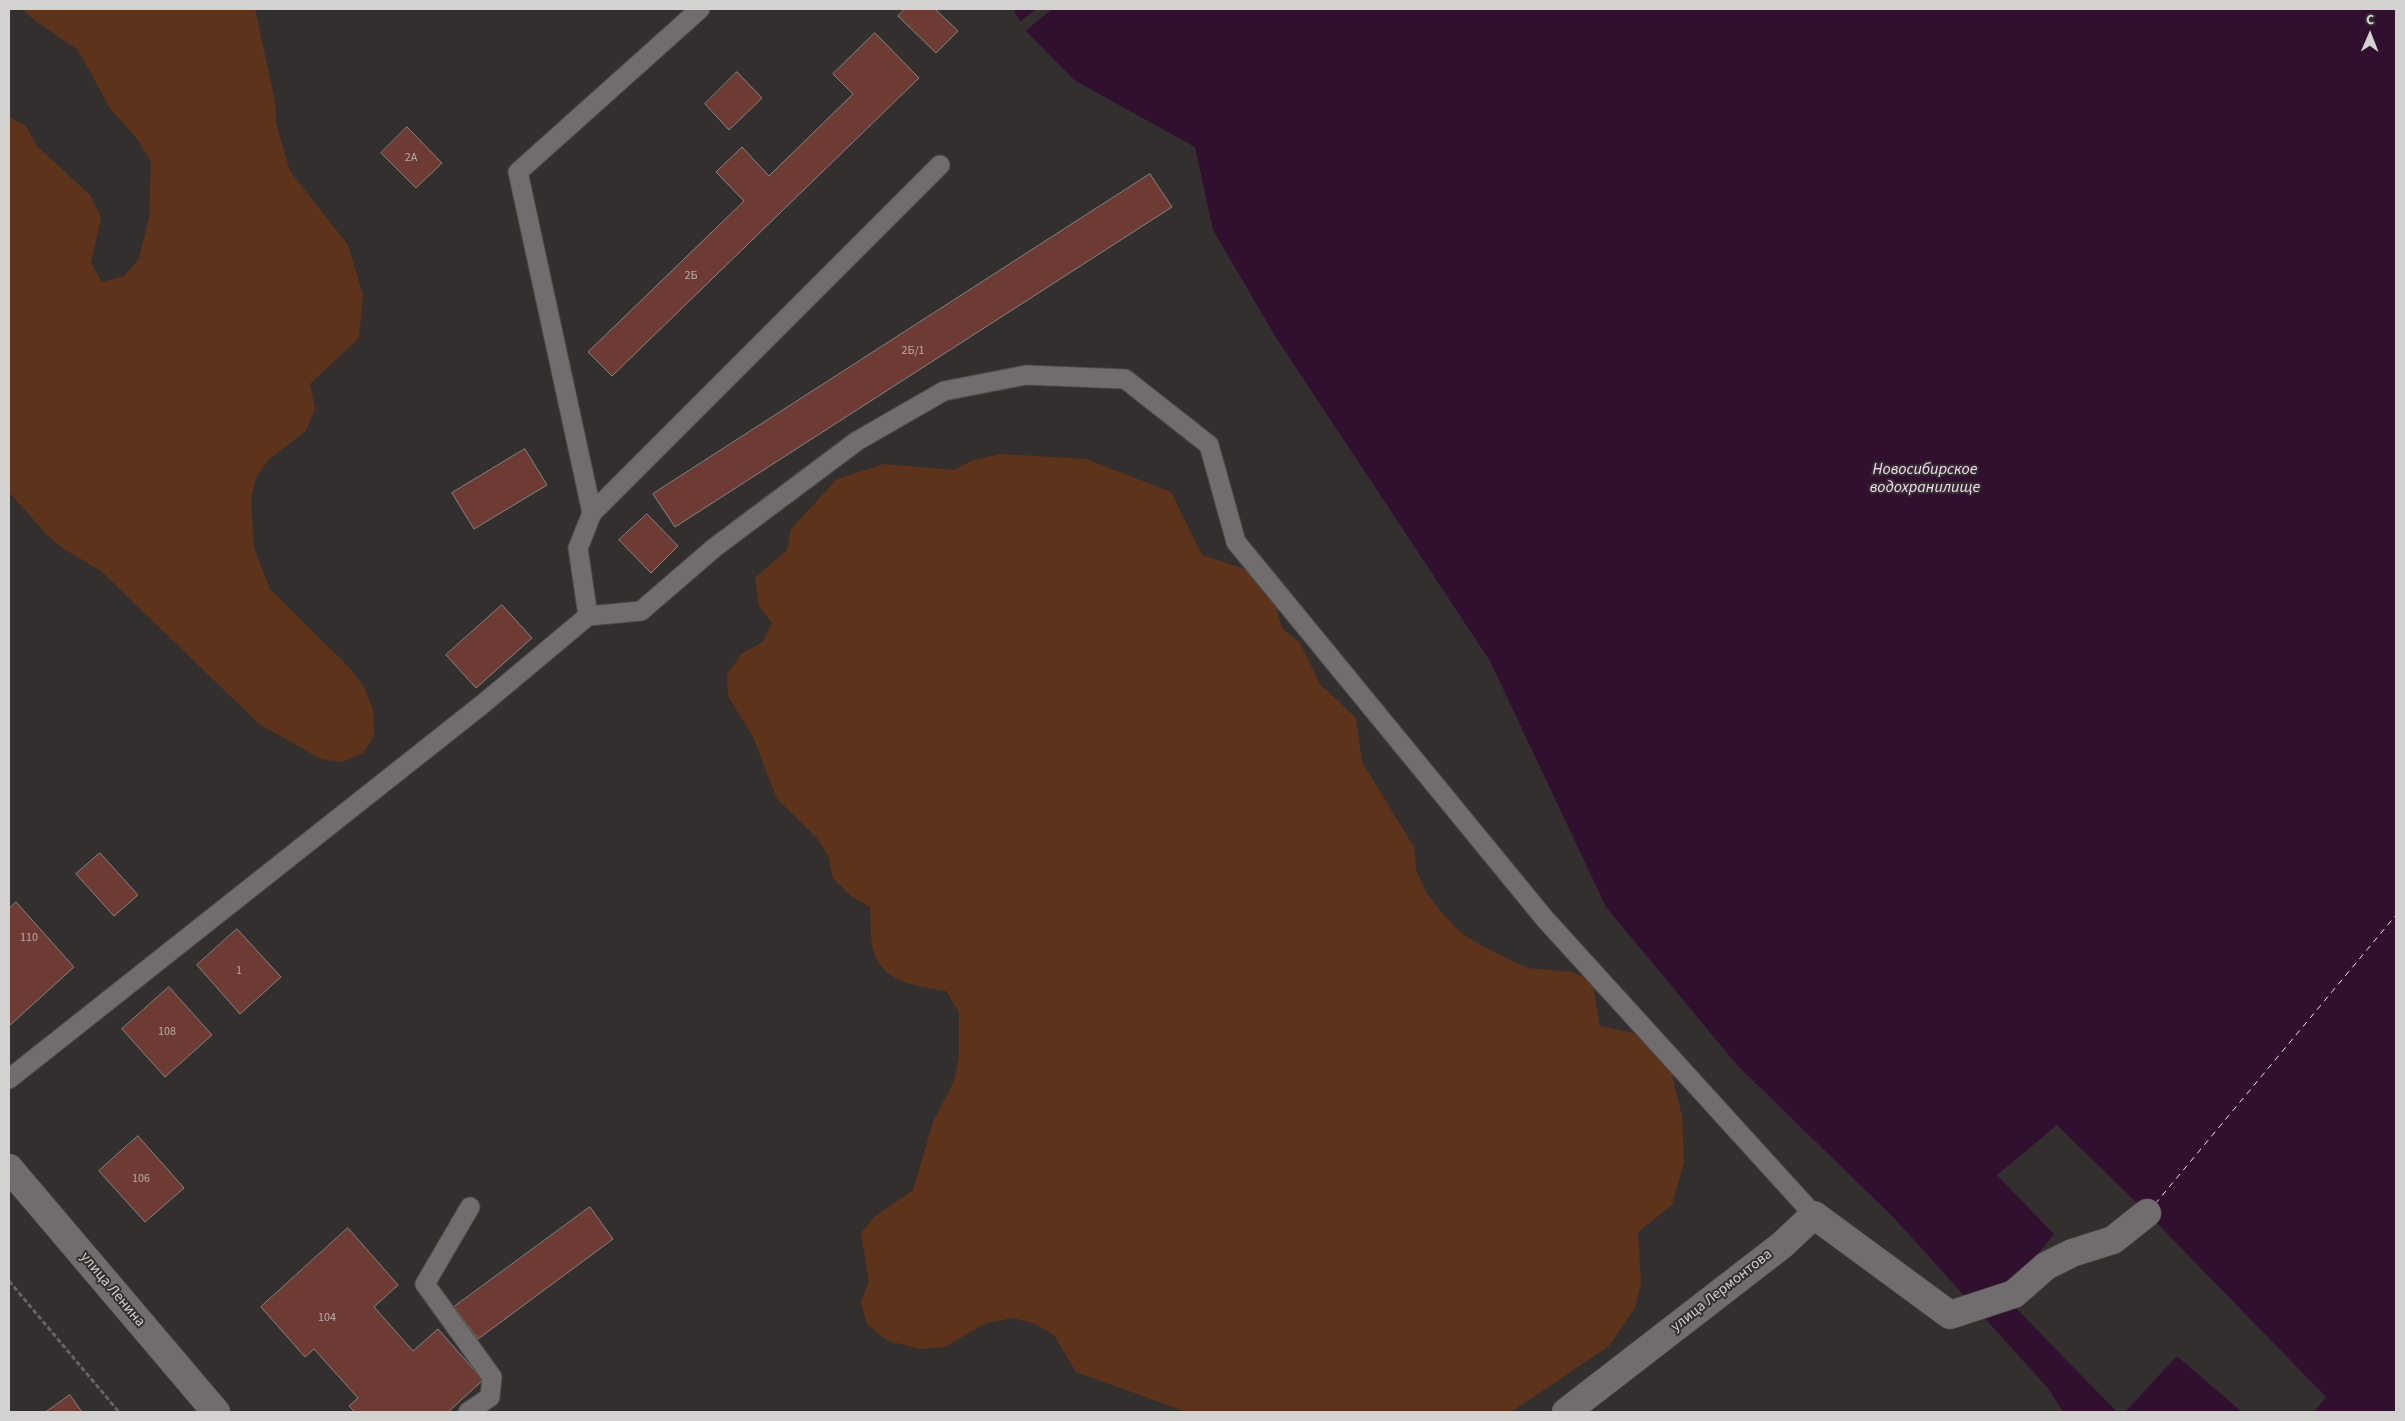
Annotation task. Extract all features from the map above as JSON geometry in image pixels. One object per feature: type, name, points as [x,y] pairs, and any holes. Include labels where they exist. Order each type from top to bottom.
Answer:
[{"type":"street","name":"улица Ленина","points":[[9,1168],[216,1412]]},
{"type":"street","points":[[1814,1215],[1876,1263],[1950,1315],[2014,1294],[2046,1266],[2072,1253],[2113,1240],[2147,1213]]},
{"type":"street","name":"улица Лермонтова","points":[[1566,1412],[1782,1245],[1814,1215]]},
{"type":"lane","points":[[592,513],[518,172],[700,9]]},
{"type":"lane","points":[[588,616],[578,548],[592,513],[940,165]]},
{"type":"lane","points":[[9,1079],[484,703],[588,616],[641,611],[714,548],[857,441],[944,391],[1026,376],[1125,379],[1209,445],[1236,542],[1544,919],[1814,1215]]},
{"type":"lane","points":[[468,1412],[490,1397],[492,1377],[425,1284],[470,1207]]},
{"type":"path","points":[[9,1281],[119,1412]]},
{"type":"shaded area","points":[[22,9],[255,9],[275,101],[276,123],[290,171],[348,245],[363,295],[359,338],[310,384],[315,408],[306,431],[269,459],[256,478],[251,499],[254,548],[270,589],[350,668],[365,689],[373,710],[374,736],[363,753],[342,762],[321,759],[259,724],[101,571],[64,549],[47,535],[9,492],[9,117],[26,126],[37,146],[91,196],[101,218],[91,263],[102,282],[124,276],[139,259],[149,217],[151,162],[138,140],[110,108],[78,50],[34,20]]},
{"type":"shaded area","points":[[1001,454],[1086,459],[1171,492],[1202,555],[1248,570],[1269,585],[1282,628],[1300,643],[1320,684],[1356,718],[1362,762],[1414,847],[1416,870],[1426,892],[1440,911],[1460,932],[1480,945],[1527,968],[1572,972],[1592,981],[1600,1026],[1648,1036],[1666,1051],[1682,1116],[1684,1162],[1672,1205],[1638,1232],[1641,1283],[1635,1308],[1609,1346],[1511,1412],[1187,1412],[1076,1372],[1054,1335],[1035,1324],[1013,1318],[986,1323],[945,1347],[921,1349],[888,1341],[867,1324],[861,1302],[869,1281],[861,1233],[874,1217],[913,1190],[933,1122],[954,1081],[959,1058],[959,1012],[946,991],[902,981],[892,976],[877,960],[872,944],[870,907],[851,896],[833,878],[828,855],[816,837],[777,799],[753,737],[728,696],[727,675],[741,654],[763,642],[772,623],[759,606],[755,578],[787,550],[791,529],[837,479],[884,464],[954,470],[973,460]]},
{"type":"water","name":"Новосибирское водохранилище","points":[[1013,9],[2396,9],[2396,1412],[2063,1412],[2047,1387],[1894,1218],[1737,1065],[1606,907],[1490,661],[1275,336],[1213,230],[1195,147],[1074,80],[1026,31]]},
{"type":"pier","points":[[1036,9],[1052,9],[1024,32],[1018,23]]},
{"type":"pier","points":[[2057,1125],[2147,1213],[2326,1397],[2314,1412],[2242,1412],[2177,1356],[2125,1412],[2117,1412],[2009,1301],[2005,1294],[2054,1234],[1997,1175]]},
{"type":"building","points":[[905,9],[935,9],[958,31],[936,53],[898,16]]},
{"type":"building","points":[[875,33],[919,78],[612,376],[588,352],[744,201],[716,172],[742,147],[769,176],[853,94],[833,74]]},
{"type":"building","points":[[737,72],[762,98],[729,130],[705,104]]},
{"type":"building","points":[[407,127],[442,163],[416,188],[381,153]]},
{"type":"building","points":[[1150,174],[1172,207],[675,527],[653,494]]},
{"type":"building","points":[[525,449],[547,485],[474,529],[452,493]]},
{"type":"building","points":[[647,514],[678,546],[651,573],[619,540]]},
{"type":"building","points":[[502,605],[532,638],[476,688],[446,655]]},
{"type":"building","points":[[100,853],[138,895],[114,916],[76,874]]},
{"type":"building","points":[[16,902],[74,967],[9,1026],[9,909]]},
{"type":"building","points":[[237,929],[281,977],[240,1014],[197,965]]},
{"type":"building","points":[[169,987],[212,1035],[165,1077],[122,1029]]},
{"type":"building","points":[[138,1136],[184,1188],[145,1222],[99,1171]]},
{"type":"building","points":[[590,1207],[613,1239],[478,1339],[454,1307]]},
{"type":"building","points":[[348,1228],[398,1285],[374,1307],[413,1351],[438,1329],[483,1380],[448,1412],[355,1412],[349,1406],[358,1398],[314,1349],[305,1357],[261,1307]]},
{"type":"building","points":[[70,1395],[82,1412],[46,1412]]},
{"type":"ferry route","points":[[2155,1204],[2396,915]]}]
